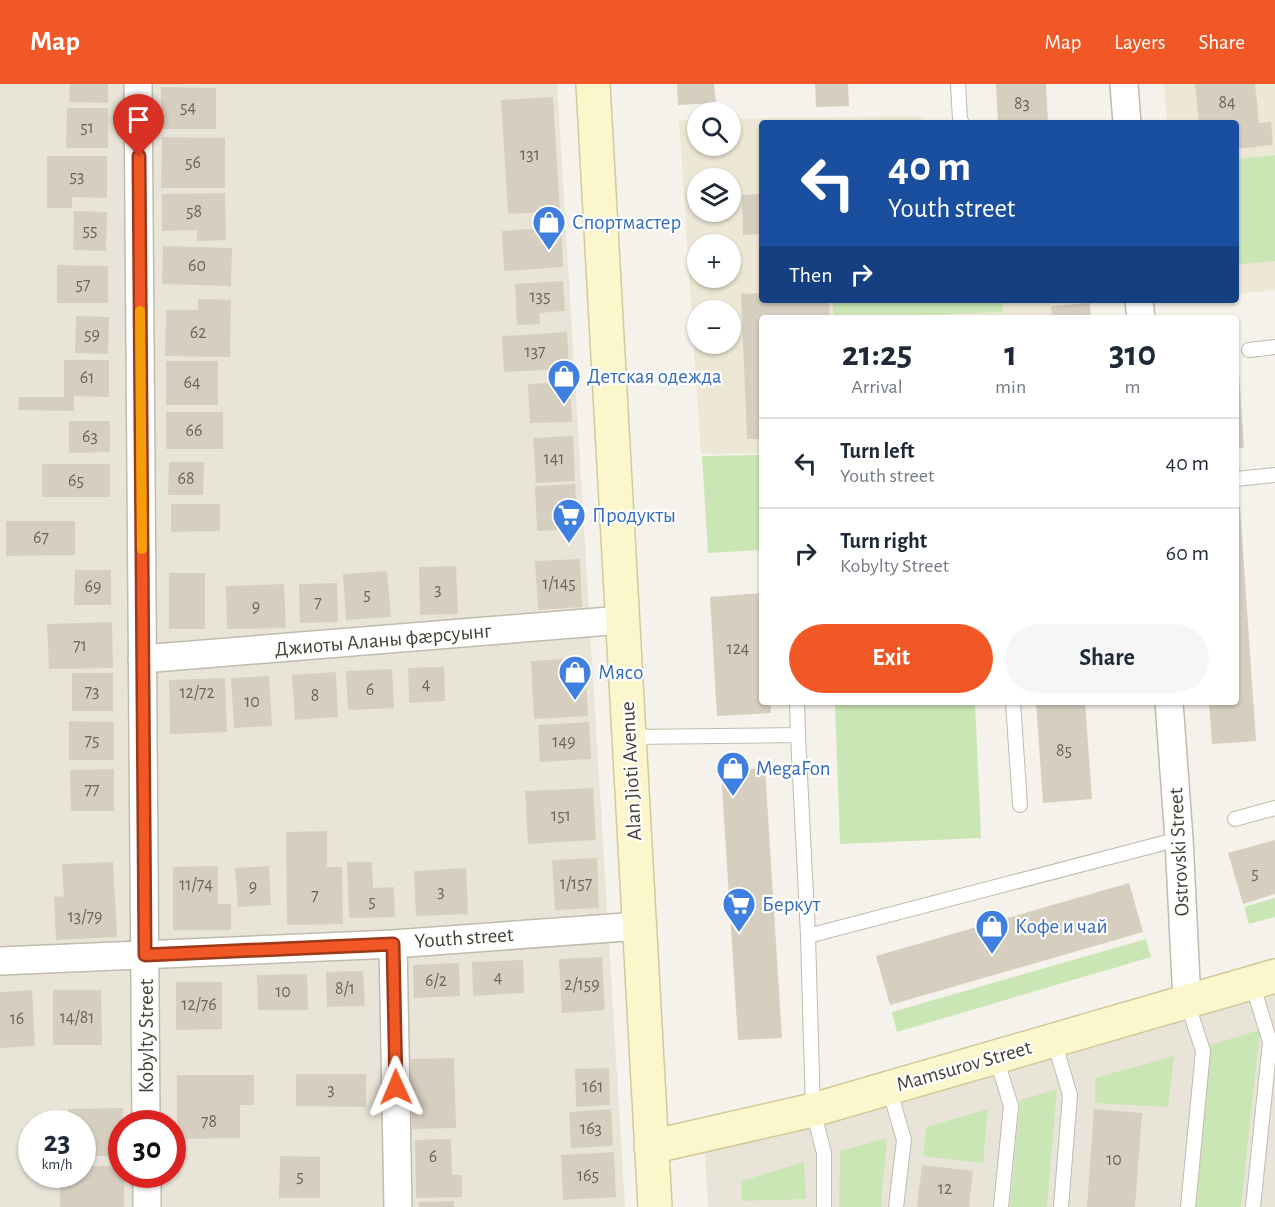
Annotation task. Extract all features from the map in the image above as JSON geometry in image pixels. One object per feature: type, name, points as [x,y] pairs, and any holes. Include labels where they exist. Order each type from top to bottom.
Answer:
[{"type":"street","name":"Kobylty Street","points":[[138,84],[146,1110]]},
{"type":"street","name":"Alan Jioti Avenue","points":[[593,84],[655,1207]]},
{"type":"street","points":[[1124,84],[1127,120]]},
{"type":"street","name":"Джиоты Аланы фæрсуынг","points":[[142,659],[622,620]]},
{"type":"street","name":"Ostrovski Street","points":[[1169,705],[1179,838],[1187,1002]]},
{"type":"street","name":"Youth street","points":[[0,961],[393,944],[639,926]]},
{"type":"street","points":[[393,944],[398,1207]]},
{"type":"street","name":"Mamsurov Street","points":[[651,1147],[813,1110],[1263,980]]},
{"type":"street","points":[[147,1188],[147,1207]]},
{"type":"lane","points":[[958,84],[960,120]]},
{"type":"lane","points":[[1249,350],[1275,347]]},
{"type":"lane","points":[[1239,479],[1275,475]]},
{"type":"lane","points":[[797,705],[808,936],[813,1110],[824,1153],[824,1207]]},
{"type":"lane","points":[[1012,705],[1020,805]]},
{"type":"lane","points":[[629,737],[798,735]]},
{"type":"lane","points":[[1235,819],[1275,808]]},
{"type":"lane","points":[[808,936],[1179,838]]},
{"type":"lane","points":[[1253,1207],[1270,1042],[1263,980]]},
{"type":"lane","points":[[1187,1002],[1203,1051],[1188,1207]]},
{"type":"lane","points":[[1054,1041],[1070,1095],[1060,1207]]},
{"type":"lane","points":[[996,1057],[1011,1106],[1001,1207]]},
{"type":"lane","points":[[889,1088],[904,1140],[896,1207]]},
{"type":"shaded area","points":[[0,84],[557,84],[625,1207],[0,1207]]},
{"type":"shaded area","points":[[1164,84],[1275,84],[1275,290],[1239,294],[1239,120],[1167,120]]},
{"type":"shaded area","points":[[921,116],[924,120],[759,120],[759,303],[1051,303],[1052,315],[759,315],[759,453],[701,454],[694,354],[741,354],[741,300],[691,300],[690,288],[741,288],[741,234],[687,234],[687,241],[679,120],[687,120],[687,156],[741,156],[741,119]]},
{"type":"shaded area","points":[[1275,990],[1275,1207],[708,1207],[705,1151]]},
{"type":"green space","points":[[1275,155],[1275,261],[1239,265],[1239,159]]},
{"type":"green space","points":[[832,303],[1002,303],[1003,312],[918,315],[834,315]]},
{"type":"green space","points":[[759,455],[759,550],[708,553],[702,456]]},
{"type":"green space","points":[[835,705],[975,705],[981,838],[840,844]]},
{"type":"green space","points":[[1275,898],[1275,917],[1249,924],[1244,907]]},
{"type":"green space","points":[[1146,939],[1151,957],[897,1032],[892,1012]]},
{"type":"green space","points":[[1260,1030],[1241,1207],[1196,1207],[1210,1045]]},
{"type":"green space","points":[[1174,1056],[1168,1107],[1095,1103],[1095,1078]]},
{"type":"green space","points":[[1057,1089],[1047,1207],[1010,1207],[1020,1100]]},
{"type":"green space","points":[[988,1109],[983,1163],[923,1156],[926,1127]]},
{"type":"green space","points":[[887,1138],[881,1207],[839,1207],[840,1151]]},
{"type":"green space","points":[[804,1162],[806,1199],[742,1201],[741,1181]]},
{"type":"building","points":[[70,84],[108,84],[108,103],[69,102]]},
{"type":"building","points":[[677,84],[714,84],[716,102],[687,102],[687,105],[678,105]]},
{"type":"building","points":[[815,84],[848,84],[849,106],[816,107]]},
{"type":"building","points":[[996,84],[1046,84],[1048,120],[998,120]]},
{"type":"building","points":[[1195,84],[1255,84],[1259,123],[1271,122],[1273,145],[1239,149],[1239,120],[1199,120]]},
{"type":"building","points":[[161,87],[216,88],[216,129],[161,129]]},
{"type":"building","points":[[553,97],[560,211],[508,214],[501,100]]},
{"type":"building","points":[[67,108],[108,108],[108,148],[66,148]]},
{"type":"building","points":[[162,137],[225,138],[225,188],[161,188]]},
{"type":"building","points":[[47,156],[107,156],[107,198],[72,197],[72,208],[47,208]]},
{"type":"building","points":[[225,193],[226,240],[197,241],[197,230],[162,231],[162,194]]},
{"type":"building","points":[[759,194],[759,234],[743,235],[742,195]]},
{"type":"building","points":[[74,211],[107,212],[106,251],[73,250]]},
{"type":"building","points":[[561,227],[563,267],[504,271],[502,231]]},
{"type":"building","points":[[163,246],[232,248],[231,286],[162,284]]},
{"type":"building","points":[[57,265],[108,266],[108,303],[57,303]]},
{"type":"building","points":[[563,281],[565,311],[539,313],[540,324],[517,325],[515,284]]},
{"type":"building","points":[[759,293],[759,303],[829,303],[830,315],[759,315],[759,439],[747,439],[741,294]]},
{"type":"building","points":[[198,299],[231,300],[230,357],[165,356],[166,310],[198,310]]},
{"type":"building","points":[[1090,303],[1091,315],[1052,315],[1051,306]]},
{"type":"building","points":[[76,316],[109,317],[108,354],[75,353]]},
{"type":"building","points":[[567,332],[569,369],[504,372],[502,336]]},
{"type":"building","points":[[64,360],[109,360],[109,397],[74,396],[74,411],[18,410],[19,397],[64,397]]},
{"type":"building","points":[[166,361],[218,361],[218,405],[166,405]]},
{"type":"building","points":[[1239,373],[1244,448],[1239,448]]},
{"type":"building","points":[[570,382],[572,422],[530,423],[528,384]]},
{"type":"building","points":[[166,412],[223,412],[223,449],[166,449]]},
{"type":"building","points":[[69,421],[110,421],[110,452],[69,453]]},
{"type":"building","points":[[573,436],[575,481],[536,483],[533,438]]},
{"type":"building","points":[[169,462],[204,462],[203,495],[168,495]]},
{"type":"building","points":[[42,464],[110,464],[110,497],[42,497]]},
{"type":"building","points":[[575,484],[578,529],[537,531],[535,486]]},
{"type":"building","points":[[171,504],[220,504],[220,531],[171,532]]},
{"type":"building","points":[[1240,507],[1256,741],[1212,744],[1209,705],[1239,705]]},
{"type":"building","points":[[6,521],[75,521],[75,555],[6,556]]},
{"type":"building","points":[[580,559],[582,607],[538,610],[535,561]]},
{"type":"building","points":[[456,566],[458,614],[420,615],[419,567]]},
{"type":"building","points":[[75,570],[111,570],[111,605],[74,605]]},
{"type":"building","points":[[387,571],[391,617],[346,620],[343,574]]},
{"type":"building","points":[[169,573],[205,573],[205,629],[169,629]]},
{"type":"building","points":[[337,583],[338,622],[300,623],[299,584]]},
{"type":"building","points":[[284,584],[286,628],[227,629],[226,586]]},
{"type":"building","points":[[759,593],[759,705],[770,705],[771,713],[717,716],[710,597]]},
{"type":"building","points":[[112,622],[113,668],[49,669],[47,624]]},
{"type":"building","points":[[585,658],[588,716],[534,719],[531,661]]},
{"type":"building","points":[[444,667],[445,701],[409,703],[408,668]]},
{"type":"building","points":[[392,669],[394,708],[348,710],[346,671]]},
{"type":"building","points":[[336,672],[338,717],[295,720],[292,675]]},
{"type":"building","points":[[72,673],[113,673],[113,711],[72,711]]},
{"type":"building","points":[[269,676],[272,726],[234,728],[231,678]]},
{"type":"building","points":[[225,678],[227,732],[170,734],[169,680]]},
{"type":"building","points":[[1036,705],[1085,705],[1092,799],[1043,803]]},
{"type":"building","points":[[69,721],[114,722],[114,760],[69,760]]},
{"type":"building","points":[[589,722],[591,759],[540,762],[538,725]]},
{"type":"building","points":[[765,768],[782,1038],[738,1040],[721,771]]},
{"type":"building","points":[[114,769],[114,811],[71,811],[70,770]]},
{"type":"building","points":[[593,788],[596,840],[528,844],[525,791]]},
{"type":"building","points":[[327,831],[327,867],[342,867],[343,924],[287,925],[286,832]]},
{"type":"building","points":[[1275,840],[1275,894],[1243,904],[1228,853]]},
{"type":"building","points":[[597,858],[599,908],[555,910],[552,860]]},
{"type":"building","points":[[113,862],[117,937],[56,940],[54,897],[64,896],[62,864]]},
{"type":"building","points":[[347,862],[372,862],[373,888],[394,887],[395,917],[349,918]]},
{"type":"building","points":[[218,866],[218,904],[231,904],[231,930],[173,930],[173,867]]},
{"type":"building","points":[[269,866],[271,905],[238,907],[235,868]]},
{"type":"building","points":[[466,868],[468,914],[416,916],[414,871]]},
{"type":"building","points":[[1129,883],[1143,932],[890,1005],[876,956]]},
{"type":"building","points":[[602,957],[605,1010],[562,1013],[559,959]]},
{"type":"building","points":[[523,960],[524,993],[473,996],[472,962]]},
{"type":"building","points":[[459,963],[460,996],[414,998],[413,965]]},
{"type":"building","points":[[363,971],[365,1006],[327,1007],[326,972]]},
{"type":"building","points":[[307,974],[308,1010],[258,1010],[257,975]]},
{"type":"building","points":[[176,982],[222,982],[222,1029],[176,1030]]},
{"type":"building","points":[[32,990],[35,1046],[0,1048],[0,992]]},
{"type":"building","points":[[53,990],[101,990],[102,1045],[53,1045]]},
{"type":"building","points":[[454,1058],[456,1128],[412,1129],[410,1059]]},
{"type":"building","points":[[609,1068],[610,1105],[576,1107],[575,1069]]},
{"type":"building","points":[[296,1074],[366,1074],[366,1107],[296,1106]]},
{"type":"building","points":[[177,1075],[254,1075],[254,1105],[240,1105],[240,1138],[186,1139],[186,1110],[177,1110]]},
{"type":"building","points":[[123,1108],[123,1110],[108,1110],[108,1156],[96,1156],[96,1110],[68,1109]]},
{"type":"building","points":[[611,1109],[613,1146],[571,1148],[569,1112]]},
{"type":"building","points":[[1094,1109],[1142,1113],[1135,1207],[1087,1207]]},
{"type":"building","points":[[451,1139],[452,1175],[462,1175],[462,1197],[416,1198],[415,1140]]},
{"type":"building","points":[[614,1152],[616,1197],[563,1200],[561,1155]]},
{"type":"building","points":[[280,1156],[320,1157],[320,1198],[279,1198]]},
{"type":"building","points":[[922,1165],[973,1171],[969,1207],[917,1207]]},
{"type":"building","points":[[96,1166],[108,1166],[108,1188],[124,1188],[124,1207],[60,1207],[60,1188],[96,1188]]},
{"type":"building","points":[[454,1201],[454,1207],[419,1207],[418,1202]]},
{"type":"slow traffic","points":[[140,311],[142,549]]},
{"type":"place","name":"Спортмастер","points":[[549,251]]},
{"type":"place","name":"Детская одежда","points":[[564,405]]},
{"type":"place","name":"Продукты","points":[[569,544]]},
{"type":"place","name":"Мясо","points":[[575,701]]},
{"type":"place","name":"MegaFon","points":[[733,797]]},
{"type":"place","name":"Беркут","points":[[739,933]]},
{"type":"place","name":"Кофе и чай","points":[[992,955]]},
{"type":"route","points":[[139,156],[145,955],[393,944],[396,1087]]}]
